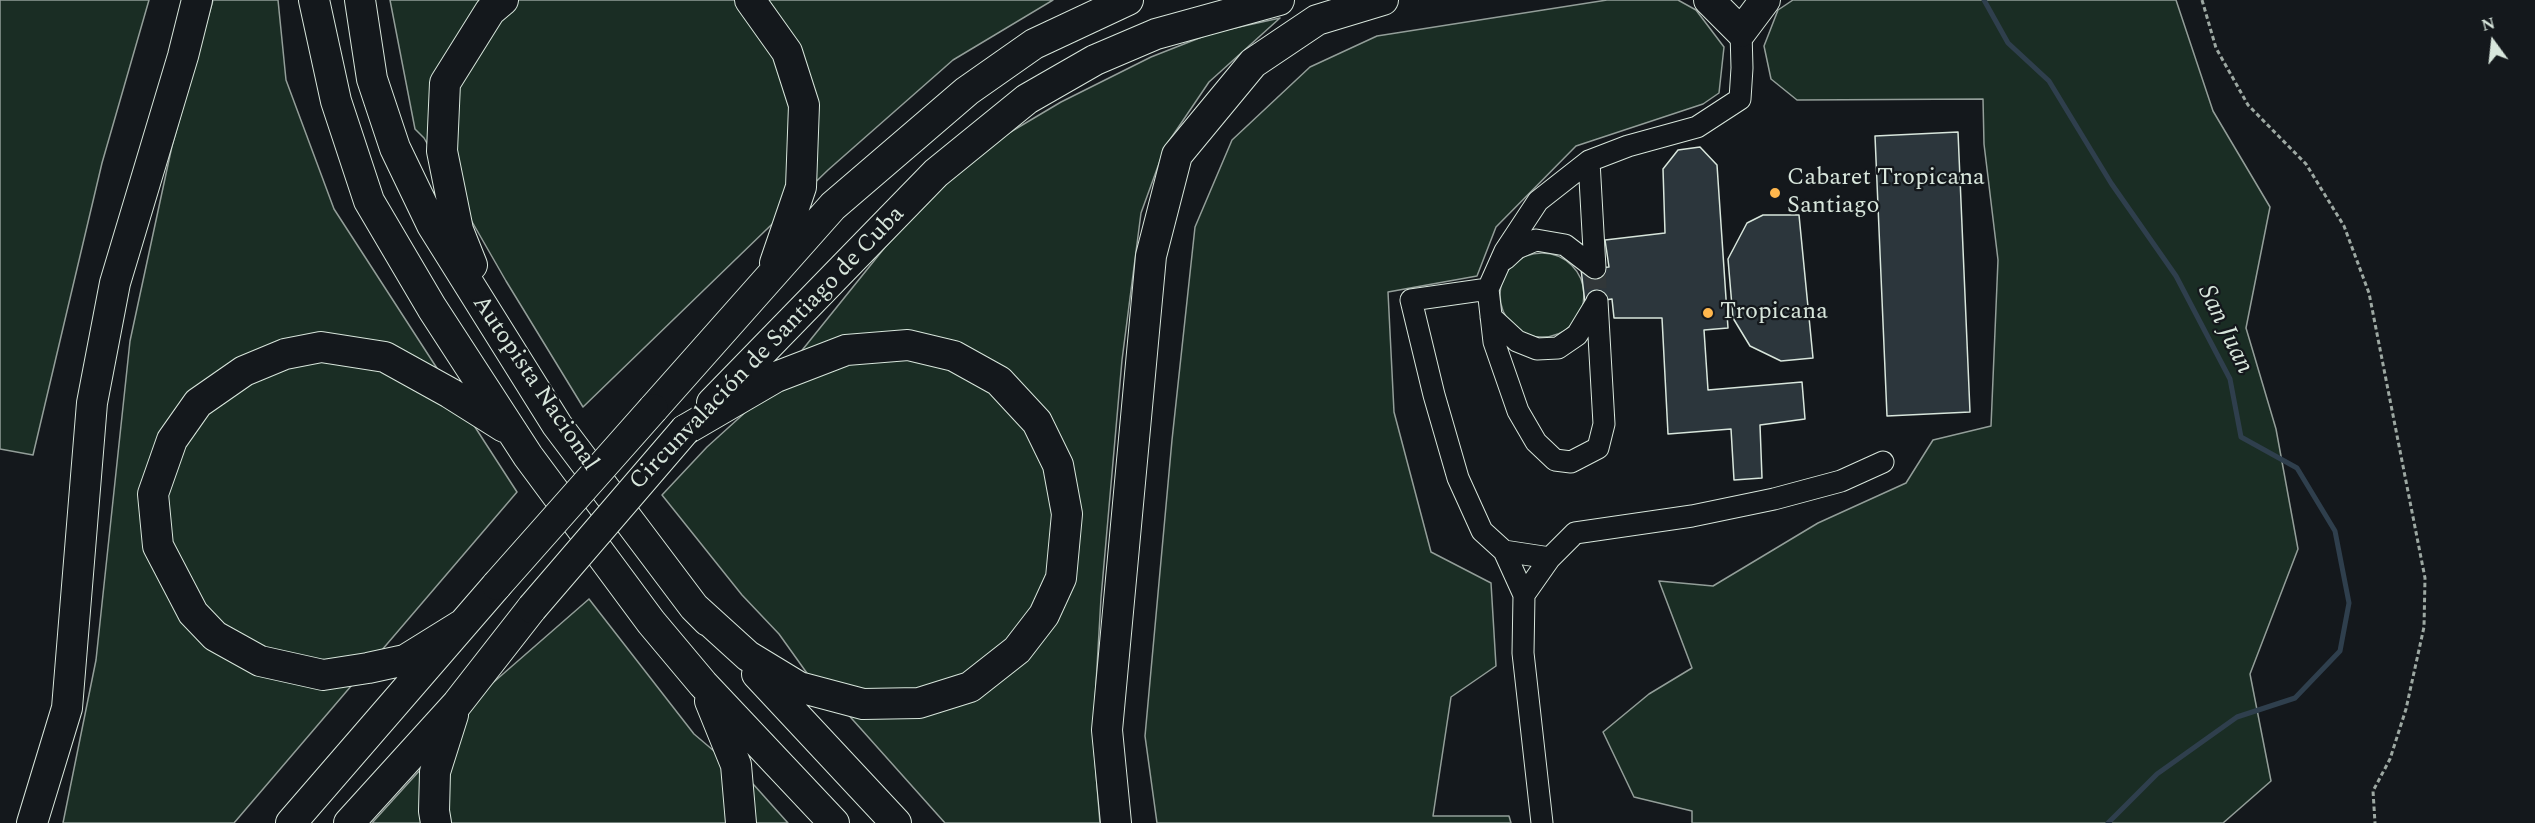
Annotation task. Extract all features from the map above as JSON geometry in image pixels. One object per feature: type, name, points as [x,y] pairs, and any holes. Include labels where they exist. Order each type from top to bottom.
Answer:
[{"type":"highway","points":[[32,823],[67,708],[92,403],[115,282],[183,56],[196,0]]},
{"type":"highway","name":"Autopista Nacional","points":[[314,0],[336,101],[369,201],[432,308],[528,456],[644,613],[703,684],[834,823]]},
{"type":"highway","name":"Autopista Nacional","points":[[360,0],[372,79],[395,148],[432,225],[557,425],[694,607],[896,823]]},
{"type":"highway","points":[[503,0],[490,11],[445,82],[442,151],[458,230],[505,345]]},
{"type":"highway","points":[[750,0],[787,52],[804,105],[801,187],[771,277]]},
{"type":"highway","name":"Circunvalación de Santiago de Cuba","points":[[291,823],[497,585],[833,206],[967,91],[1034,44],[1128,0]]},
{"type":"highway","name":"Circunvalación de Santiago de Cuba","points":[[349,823],[457,704],[532,608],[685,430],[936,173],[1027,99],[1095,60],[1156,34],[1280,0]]},
{"type":"highway","points":[[1116,823],[1107,730],[1150,267],[1177,155],[1253,63],[1317,20],[1383,0]]},
{"type":"highway","points":[[1709,0],[1741,32],[1765,0]]},
{"type":"highway","points":[[685,430],[776,377],[846,350],[908,345],[954,356],[999,381],[1037,422],[1058,465],[1067,514],[1061,578],[1044,615],[1017,650],[970,687],[919,703],[863,704],[799,687],[748,656],[694,607]]},
{"type":"highway","points":[[463,624],[405,660],[368,668],[323,675],[260,660],[215,636],[192,613],[158,546],[153,494],[172,441],[198,403],[244,371],[285,354],[321,347],[385,357],[450,393],[514,433]]},
{"type":"highway","points":[[703,684],[736,765],[741,823]]},
{"type":"highway","points":[[436,823],[435,772],[457,704]]},
{"type":"lane","points":[[1491,317],[1517,341],[1537,350],[1558,348],[1577,335],[1597,302],[1604,424],[1598,448],[1571,462],[1555,460],[1536,442],[1515,401],[1494,342],[1491,317],[1488,289],[1505,251],[1538,201],[1588,161],[1628,146],[1697,127],[1724,112],[1740,99],[1741,32]]},
{"type":"lane","points":[[1499,265],[1517,248],[1536,240],[1565,245],[1595,268],[1588,161]]},
{"type":"lane","points":[[1488,289],[1411,300],[1434,395],[1458,478],[1482,531],[1504,551],[1524,595],[1522,653],[1542,823]]},
{"type":"lane","points":[[1524,595],[1550,558],[1575,533],[1692,516],[1774,499],[1842,481],[1883,462]]},
{"type":"lane","points":[[1504,551],[1550,558]]},
{"type":"path","points":[[2202,0],[2216,48],[2248,105],[2306,164],[2344,226],[2369,293],[2425,578],[2424,627],[2403,719],[2390,759],[2373,791],[2375,823]]},
{"type":"green space","points":[[0,0],[149,0],[102,163],[33,455],[0,449]]},
{"type":"green space","points":[[213,0],[278,0],[286,80],[334,209],[517,492],[234,823],[63,823],[96,660],[130,341],[172,146]]},
{"type":"green space","points":[[390,0],[1053,0],[953,60],[828,170],[583,407],[506,281],[424,138],[415,129]]},
{"type":"green space","points":[[1607,0],[1678,0],[1696,10],[1724,47],[1719,93],[1703,104],[1576,146],[1496,227],[1477,276],[1388,292],[1394,412],[1431,552],[1491,583],[1496,666],[1451,697],[1433,816],[1509,816],[1511,823],[1157,823],[1145,736],[1172,440],[1195,227],[1232,140],[1310,67],[1377,36]]},
{"type":"green space","points":[[1793,0],[2176,0],[2213,111],[2270,207],[2246,328],[2276,429],[2298,549],[2250,674],[2271,781],[2223,823],[1692,823],[1692,811],[1634,797],[1603,732],[1649,694],[1692,668],[1659,581],[1713,586],[1818,523],[1906,483],[1933,440],[1991,426],[1998,260],[1984,144],[1983,99],[1797,100],[1771,79],[1764,46],[1778,10]]},
{"type":"green space","points":[[1280,18],[1209,82],[1165,147],[1141,213],[1122,360],[1101,598],[1093,736],[1100,823],[945,823],[836,701],[809,676],[779,634],[742,595],[662,495],[707,447],[770,390],[886,246],[940,187],[997,140],[1061,102],[1151,57],[1212,33]]},
{"type":"green space","points":[[1542,253],[1565,260],[1577,272],[1584,295],[1577,318],[1565,330],[1542,337],[1519,330],[1507,318],[1500,295],[1507,272],[1519,260]]},
{"type":"green space","points":[[589,599],[694,734],[754,785],[788,823],[372,823],[460,726],[472,701]]},
{"type":"building","points":[[1958,132],[1970,412],[1887,416],[1875,136]]},
{"type":"building","points":[[1700,147],[1717,165],[1728,328],[1704,330],[1708,390],[1802,382],[1805,419],[1760,425],[1762,478],[1734,480],[1731,429],[1668,434],[1662,318],[1614,318],[1612,299],[1585,303],[1581,269],[1609,267],[1605,240],[1665,233],[1663,169],[1678,150]]},
{"type":"building","points":[[1763,215],[1799,215],[1813,358],[1781,361],[1750,346],[1733,318],[1728,259],[1747,223]]},
{"type":"waterway","name":"San Juan","points":[[1984,0],[2008,43],[2049,81],[2111,183],[2176,276],[2230,379],[2241,437],[2297,468],[2335,531],[2349,603],[2340,651],[2295,698],[2237,717],[2157,774],[2108,823]]},
{"type":"tunnel","points":[[1595,268],[1597,301]]},
{"type":"place","name":"Cabaret Tropicana Santiago","points":[[1775,193]]},
{"type":"place","name":"Tropicana","points":[[1708,313]]}]
